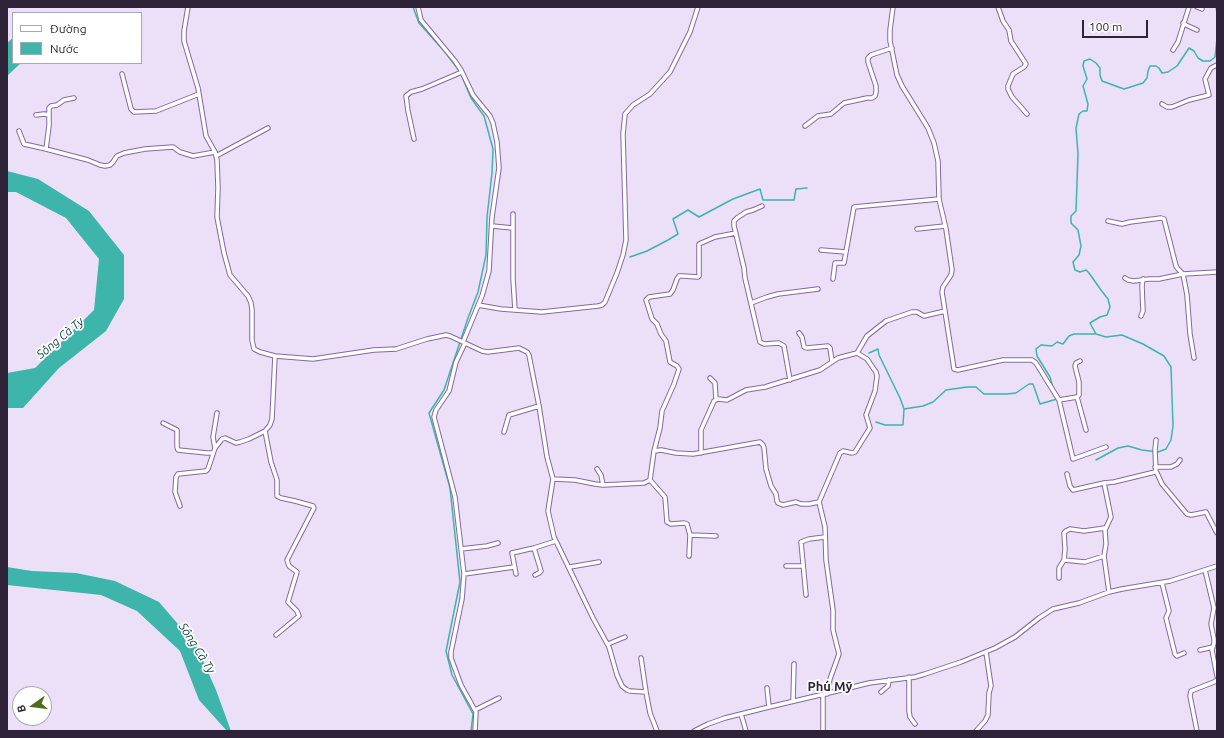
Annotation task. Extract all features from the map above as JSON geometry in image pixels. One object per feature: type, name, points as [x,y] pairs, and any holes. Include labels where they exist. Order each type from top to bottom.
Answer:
[{"type":"street","points":[[188,7],[184,41],[191,61],[199,94],[206,136],[215,154],[218,188],[217,217],[228,273],[248,296],[251,303],[253,347],[260,352],[275,356],[313,359],[374,350],[393,349],[446,335],[485,352],[519,348],[527,352],[529,355],[539,406],[547,457],[553,479],[548,511],[556,541],[570,567],[591,613],[608,644],[617,675],[622,686],[630,691],[646,692]]},
{"type":"street","points":[[418,7],[421,20],[448,51],[472,92],[491,118],[497,142],[499,168],[492,226],[489,271],[484,291],[456,362],[449,391],[436,410],[434,417],[455,497],[464,574],[462,599],[451,654],[461,685],[475,710],[475,731]]},
{"type":"street","points":[[478,305],[515,310],[552,312],[598,306],[605,302],[617,273],[626,240],[623,134],[625,114],[633,105],[650,94],[670,72],[690,32],[698,7]]},
{"type":"street","points":[[893,7],[890,35],[899,81],[928,128],[934,143],[939,164],[939,199],[952,270],[951,275],[942,289],[953,367],[955,370],[1003,360],[1032,360],[1040,368],[1059,400],[1074,459],[1106,447]]},
{"type":"street","points":[[998,7],[1003,21],[1009,30],[1011,41],[1026,64],[1013,74],[1008,89],[1012,97],[1027,114]]},
{"type":"street","points":[[1173,50],[1178,42],[1189,7]]},
{"type":"street","points":[[1197,7],[1202,9]]},
{"type":"street","points":[[1183,23],[1197,30]]},
{"type":"street","points":[[805,126],[818,116],[831,114],[844,103],[872,98],[875,96],[876,86],[868,58],[871,55],[892,48]]},
{"type":"street","points":[[1162,104],[1172,107],[1189,100],[1209,95],[1205,79],[1211,68],[1217,65]]},
{"type":"street","points":[[414,139],[405,98],[406,96],[411,92],[460,73]]},
{"type":"street","points":[[122,74],[131,109],[134,112],[156,111],[199,94]]},
{"type":"street","points":[[46,149],[49,126],[49,108],[64,100],[74,98]]},
{"type":"street","points":[[36,115],[49,115]]},
{"type":"street","points":[[19,131],[24,144],[88,160],[105,166],[112,163],[117,156],[127,152],[145,149],[173,147],[180,152],[193,156],[215,154],[268,128]]},
{"type":"street","points":[[833,279],[835,263],[844,264],[854,207],[939,199]]},
{"type":"street","points":[[762,206],[746,212],[737,218],[734,223],[760,342],[764,344],[779,343],[784,346],[790,380]]},
{"type":"street","points":[[513,214],[513,279],[515,310]]},
{"type":"street","points":[[1108,221],[1122,224],[1163,218],[1176,266],[1183,274],[1187,295],[1190,334],[1194,358]]},
{"type":"street","points":[[492,226],[513,228]]},
{"type":"street","points":[[916,229],[945,226]]},
{"type":"street","points":[[689,556],[690,535],[688,526],[686,524],[671,524],[667,522],[665,497],[650,480],[662,411],[679,369],[670,362],[666,341],[660,334],[657,324],[652,319],[646,300],[649,297],[670,294],[674,290],[679,276],[699,276],[699,244],[715,237],[736,233]]},
{"type":"street","points":[[821,250],[846,252]]},
{"type":"street","points":[[1125,278],[1132,281],[1159,279],[1183,274],[1217,272]]},
{"type":"street","points":[[1141,316],[1143,311],[1143,280]]},
{"type":"street","points":[[751,303],[778,294],[818,289]]},
{"type":"street","points":[[716,400],[727,400],[746,390],[790,380],[820,370],[838,358],[857,353],[867,336],[886,321],[912,312],[917,312],[924,316],[945,311]]},
{"type":"street","points":[[799,333],[802,337],[804,347],[828,346],[830,348],[832,361]]},
{"type":"street","points":[[823,731],[825,694],[839,654],[834,633],[833,610],[826,560],[825,527],[819,502],[840,453],[843,450],[852,453],[855,452],[870,428],[866,415],[875,391],[877,376],[867,359],[857,353]]},
{"type":"street","points":[[180,506],[176,494],[177,475],[180,473],[206,471],[215,448],[222,439],[225,438],[238,443],[265,431],[270,425],[272,419],[275,356]]},
{"type":"street","points":[[1080,361],[1075,364],[1080,394],[1077,397],[1086,430]]},
{"type":"street","points":[[700,453],[701,430],[712,405],[716,400],[715,384],[710,378]]},
{"type":"street","points":[[1059,400],[1077,397]]},
{"type":"street","points":[[504,432],[509,415],[539,406]]},
{"type":"street","points":[[215,448],[213,439],[216,413]]},
{"type":"street","points":[[163,423],[177,430],[178,450],[213,453]]},
{"type":"street","points":[[265,431],[271,462],[277,480],[277,496],[313,506],[314,508],[287,560],[289,566],[297,572],[288,602],[297,611],[299,616],[276,635]]},
{"type":"street","points":[[1156,440],[1155,467],[1162,484],[1188,514],[1191,515],[1206,512],[1217,533]]},
{"type":"street","points":[[654,451],[661,450],[676,453],[700,453],[760,442],[764,448],[766,469],[778,503],[783,505],[796,502],[801,504],[819,502]]},
{"type":"street","points":[[1155,467],[1171,467],[1177,464],[1180,460]]},
{"type":"street","points":[[597,469],[601,475],[603,485]]},
{"type":"street","points":[[1067,474],[1070,486],[1073,490],[1156,472]]},
{"type":"street","points":[[553,479],[574,480],[603,485],[644,483],[650,480]]},
{"type":"street","points":[[1104,483],[1111,517],[1105,528],[1106,544],[1104,556],[1109,592]]},
{"type":"street","points":[[1059,578],[1059,568],[1064,560],[1066,549],[1064,533],[1070,529],[1084,531],[1105,528]]},
{"type":"street","points":[[690,535],[716,536]]},
{"type":"street","points":[[806,595],[801,542],[803,540],[825,537]]},
{"type":"street","points":[[516,574],[512,553],[556,541]]},
{"type":"street","points":[[461,549],[487,546],[498,543]]},
{"type":"street","points":[[534,548],[541,571],[535,575]]},
{"type":"street","points":[[1064,560],[1085,562],[1104,556]]},
{"type":"street","points":[[570,567],[599,562]]},
{"type":"street","points":[[464,574],[481,573],[514,566]]},
{"type":"street","points":[[786,566],[803,566]]},
{"type":"street","points":[[694,731],[714,722],[740,714],[869,683],[925,674],[986,652],[1015,637],[1050,611],[1079,603],[1109,592],[1162,583],[1217,566]]},
{"type":"street","points":[[1205,570],[1214,608],[1211,623],[1214,639],[1213,653],[1217,676]]},
{"type":"street","points":[[1162,583],[1169,612],[1166,618],[1175,654],[1177,656],[1184,653]]},
{"type":"street","points":[[608,644],[626,637]]},
{"type":"street","points":[[1200,650],[1213,647]]},
{"type":"street","points":[[976,731],[988,715],[989,693],[992,686],[986,652]]},
{"type":"street","points":[[641,658],[650,713],[657,731]]},
{"type":"street","points":[[793,701],[794,664]]},
{"type":"street","points":[[909,677],[909,711],[910,717],[915,724]]},
{"type":"street","points":[[881,692],[888,686],[889,680]]},
{"type":"street","points":[[1197,731],[1190,696],[1191,691],[1217,681]]},
{"type":"street","points":[[767,688],[769,707]]},
{"type":"street","points":[[475,710],[499,698]]},
{"type":"street","points":[[740,714],[746,731]]},
{"type":"water","points":[[12,39],[12,64],[20,64],[7,76],[7,43]]},
{"type":"water","name":"Sông Cà Ty","points":[[7,171],[38,179],[89,211],[124,255],[124,299],[106,331],[59,368],[23,408],[7,408],[7,373],[35,368],[94,310],[99,259],[66,218],[16,192],[7,192]]},
{"type":"water","name":"Sông Cà Ty","points":[[7,567],[32,571],[76,573],[115,581],[159,602],[196,645],[216,690],[231,731],[227,731],[199,700],[180,651],[137,611],[101,595],[7,585]]},
{"type":"waterway","points":[[413,7],[419,23],[445,52],[460,72],[471,98],[484,116],[493,149],[487,217],[486,255],[478,292],[444,390],[429,413],[450,488],[460,582],[446,651],[452,675],[473,714],[471,731]]},
{"type":"waterway","points":[[1216,7],[1217,14]]},
{"type":"waterway","points":[[1096,460],[1118,448],[1128,446],[1158,452],[1166,449],[1171,440],[1173,426],[1171,367],[1164,356],[1143,344],[1122,335],[1106,337],[1096,334],[1090,323],[1107,315],[1110,307],[1108,299],[1089,273],[1086,270],[1080,272],[1075,270],[1073,262],[1079,255],[1081,246],[1078,230],[1071,223],[1071,216],[1076,211],[1078,154],[1076,128],[1079,114],[1083,111],[1087,111],[1088,104],[1083,86],[1087,79],[1083,66],[1084,61],[1090,59],[1096,63],[1100,68],[1102,81],[1124,89],[1143,83],[1147,78],[1150,66],[1156,66],[1162,73],[1168,72],[1177,66],[1189,48],[1194,51],[1198,58],[1203,61],[1210,61],[1215,57],[1217,38]]},
{"type":"waterway","points":[[630,257],[647,251],[678,234],[673,219],[688,210],[699,217],[733,199],[760,189],[763,200],[794,200],[796,189],[807,188]]},
{"type":"waterway","points":[[1053,388],[1050,377],[1037,356],[1036,349],[1041,345],[1052,346],[1057,342],[1063,344],[1069,336],[1074,334],[1096,334]]},
{"type":"waterway","points":[[869,353],[878,349],[879,355],[904,409],[903,425],[885,425],[876,422]]},
{"type":"waterway","points":[[904,409],[923,406],[933,402],[946,390],[967,387],[976,387],[984,394],[1007,394],[1016,393],[1029,384],[1033,384],[1040,404],[1057,399]]},
{"type":"district","name":"Phú Mỹ","points":[[830,687]]}]
